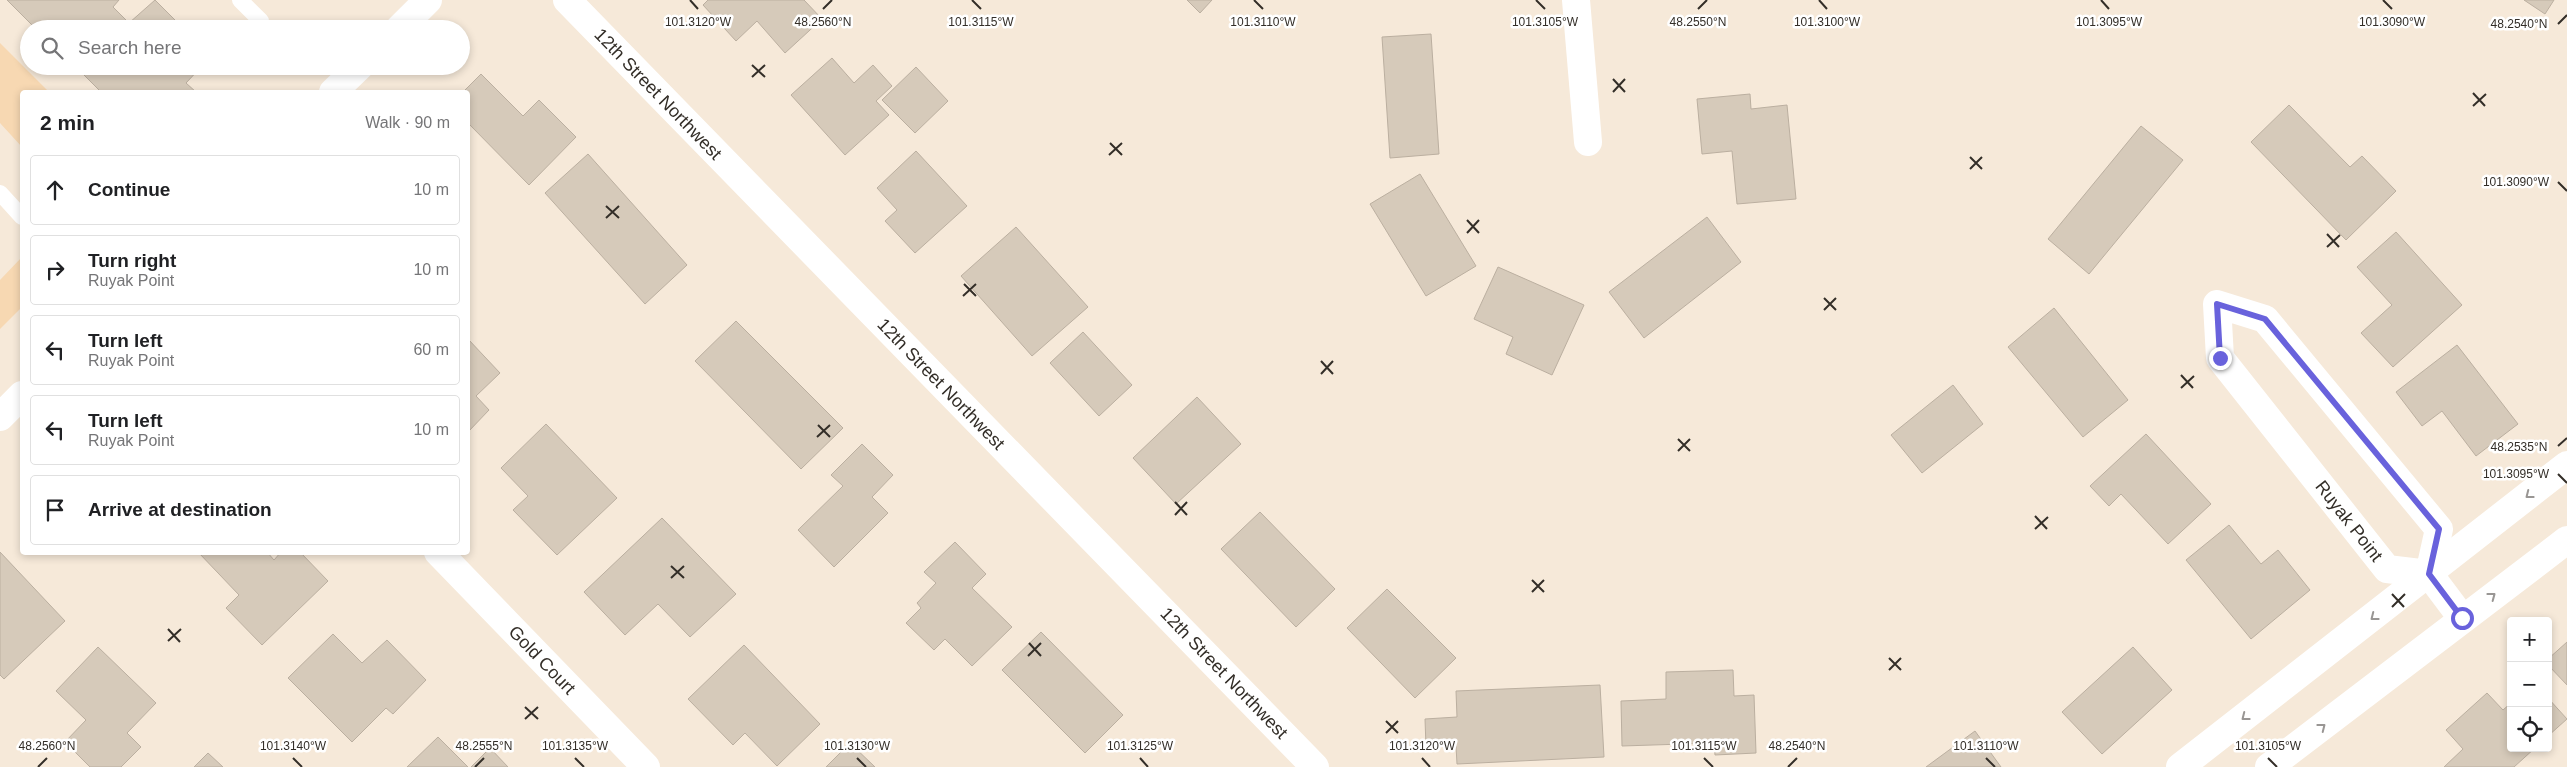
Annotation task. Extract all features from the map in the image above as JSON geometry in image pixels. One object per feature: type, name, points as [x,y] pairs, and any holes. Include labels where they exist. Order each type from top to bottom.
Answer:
[{"type":"street","points":[[407,20],[428,0]]},
{"type":"street","name":"12th Street Northwest","points":[[567,0],[1315,767]]},
{"type":"street","points":[[1576,0],[1588,142]]},
{"type":"street","points":[[335,90],[351,75]]},
{"type":"street","name":"Ruyak Point","points":[[2217,304],[2265,319],[2439,529],[2429,574],[2387,569],[2220,358],[2217,304]]},
{"type":"street","points":[[0,417],[20,397]]},
{"type":"street","points":[[2188,765],[2567,465]]},
{"type":"street","points":[[2269,767],[2462,618],[2567,540]]},
{"type":"street","name":"Gold Court","points":[[441,555],[646,767]]},
{"type":"street","points":[[2429,574],[2462,618]]},
{"type":"lane","points":[[240,0],[261,20]]},
{"type":"lane","points":[[0,194],[20,215]]},
{"type":"shaded area","points":[[0,43],[20,63],[20,75],[32,75],[47,90],[20,90],[20,145],[0,123]]},
{"type":"shaded area","points":[[20,259],[20,309],[0,329],[0,280]]},
{"type":"building","points":[[7,0],[119,0],[113,7],[126,20],[27,20]]},
{"type":"building","points":[[155,0],[175,20],[132,20]]},
{"type":"building","points":[[708,0],[804,0],[822,19],[785,53],[757,21],[736,41],[703,5]]},
{"type":"building","points":[[1187,0],[1212,0],[1200,13]]},
{"type":"building","points":[[2524,0],[2554,0],[2545,14]]},
{"type":"building","points":[[1431,34],[1439,154],[1390,158],[1382,37]]},
{"type":"building","points":[[832,58],[854,83],[873,65],[892,86],[876,101],[889,115],[845,155],[791,95]]},
{"type":"building","points":[[916,67],[948,101],[915,133],[882,100]]},
{"type":"building","points":[[481,74],[523,116],[539,100],[576,137],[529,185],[470,125],[470,90],[465,90]]},
{"type":"building","points":[[84,75],[194,75],[186,83],[194,90],[99,90]]},
{"type":"building","points":[[1750,94],[1751,109],[1787,105],[1796,199],[1737,204],[1732,151],[1702,154],[1697,99]]},
{"type":"building","points":[[2289,105],[2350,167],[2362,156],[2396,191],[2346,240],[2251,142]]},
{"type":"building","points":[[2141,126],[2183,160],[2089,274],[2048,239]]},
{"type":"building","points":[[916,151],[967,206],[915,253],[885,221],[897,210],[877,188]]},
{"type":"building","points":[[588,154],[687,265],[645,304],[545,193]]},
{"type":"building","points":[[1420,174],[1476,266],[1426,296],[1370,204]]},
{"type":"building","points":[[1707,217],[1741,262],[1644,338],[1609,292]]},
{"type":"building","points":[[1016,227],[1088,307],[1032,356],[961,276]]},
{"type":"building","points":[[2396,232],[2462,305],[2393,367],[2361,333],[2392,305],[2357,267]]},
{"type":"building","points":[[1498,267],[1584,305],[1552,375],[1506,354],[1513,337],[1474,319]]},
{"type":"building","points":[[2054,308],[2128,400],[2083,437],[2008,347]]},
{"type":"building","points":[[736,321],[843,428],[801,469],[695,361]]},
{"type":"building","points":[[1083,332],[1132,385],[1099,416],[1050,363]]},
{"type":"building","points":[[470,341],[500,373],[476,396],[489,410],[470,430]]},
{"type":"building","points":[[2457,345],[2518,424],[2476,456],[2442,411],[2422,426],[2396,392]]},
{"type":"building","points":[[1953,385],[1983,424],[1922,473],[1891,435]]},
{"type":"building","points":[[1197,397],[1241,444],[1176,504],[1133,458]]},
{"type":"building","points":[[546,424],[617,498],[557,555],[513,510],[528,496],[501,468]]},
{"type":"building","points":[[2146,434],[2211,504],[2168,544],[2121,494],[2109,506],[2090,486]]},
{"type":"building","points":[[862,444],[893,475],[872,497],[888,513],[834,567],[798,530],[843,486],[831,475]]},
{"type":"building","points":[[1260,512],[1335,589],[1296,627],[1221,549]]},
{"type":"building","points":[[662,518],[736,594],[690,637],[658,604],[625,635],[584,592]]},
{"type":"building","points":[[2229,525],[2261,564],[2278,550],[2310,590],[2251,639],[2186,560]]},
{"type":"building","points":[[955,542],[986,574],[972,588],[1012,627],[972,666],[945,639],[934,650],[906,623],[921,608],[917,603],[936,583],[924,572]]},
{"type":"building","points":[[0,552],[65,621],[4,679],[0,675]]},
{"type":"building","points":[[201,555],[270,555],[274,560],[278,555],[303,555],[328,581],[262,645],[226,608],[239,595]]},
{"type":"building","points":[[1387,589],[1456,658],[1415,698],[1347,628]]},
{"type":"building","points":[[1041,632],[1123,715],[1085,753],[1002,670]]},
{"type":"building","points":[[333,634],[362,663],[387,640],[426,680],[393,714],[386,708],[352,742],[288,678]]},
{"type":"building","points":[[2567,642],[2567,685],[2552,669],[2552,655]]},
{"type":"building","points":[[744,645],[820,724],[777,766],[745,733],[733,745],[688,699]]},
{"type":"building","points":[[98,647],[156,703],[127,733],[141,747],[121,767],[90,767],[65,742],[86,720],[56,691]]},
{"type":"building","points":[[2133,647],[2172,690],[2102,754],[2062,712]]},
{"type":"building","points":[[1733,670],[1734,696],[1754,695],[1756,753],[1715,755],[1714,743],[1622,746],[1621,701],[1666,699],[1666,672]]},
{"type":"building","points":[[1600,685],[1604,757],[1457,764],[1456,746],[1426,747],[1425,719],[1457,717],[1456,691]]},
{"type":"building","points":[[2487,693],[2503,710],[2507,706],[2507,752],[2531,752],[2514,767],[2444,767],[2463,749],[2446,730]]},
{"type":"building","points":[[2552,702],[2567,719],[2552,732]]},
{"type":"building","points":[[1975,731],[2001,767],[1926,767]]},
{"type":"building","points":[[438,737],[468,767],[407,767]]},
{"type":"building","points":[[850,743],[875,767],[826,767]]},
{"type":"building","points":[[490,748],[508,767],[471,767]]},
{"type":"building","points":[[208,753],[223,767],[194,767]]},
{"type":"route","points":[[2220,358],[2217,304],[2265,319],[2439,529],[2429,574],[2462,618]]}]
